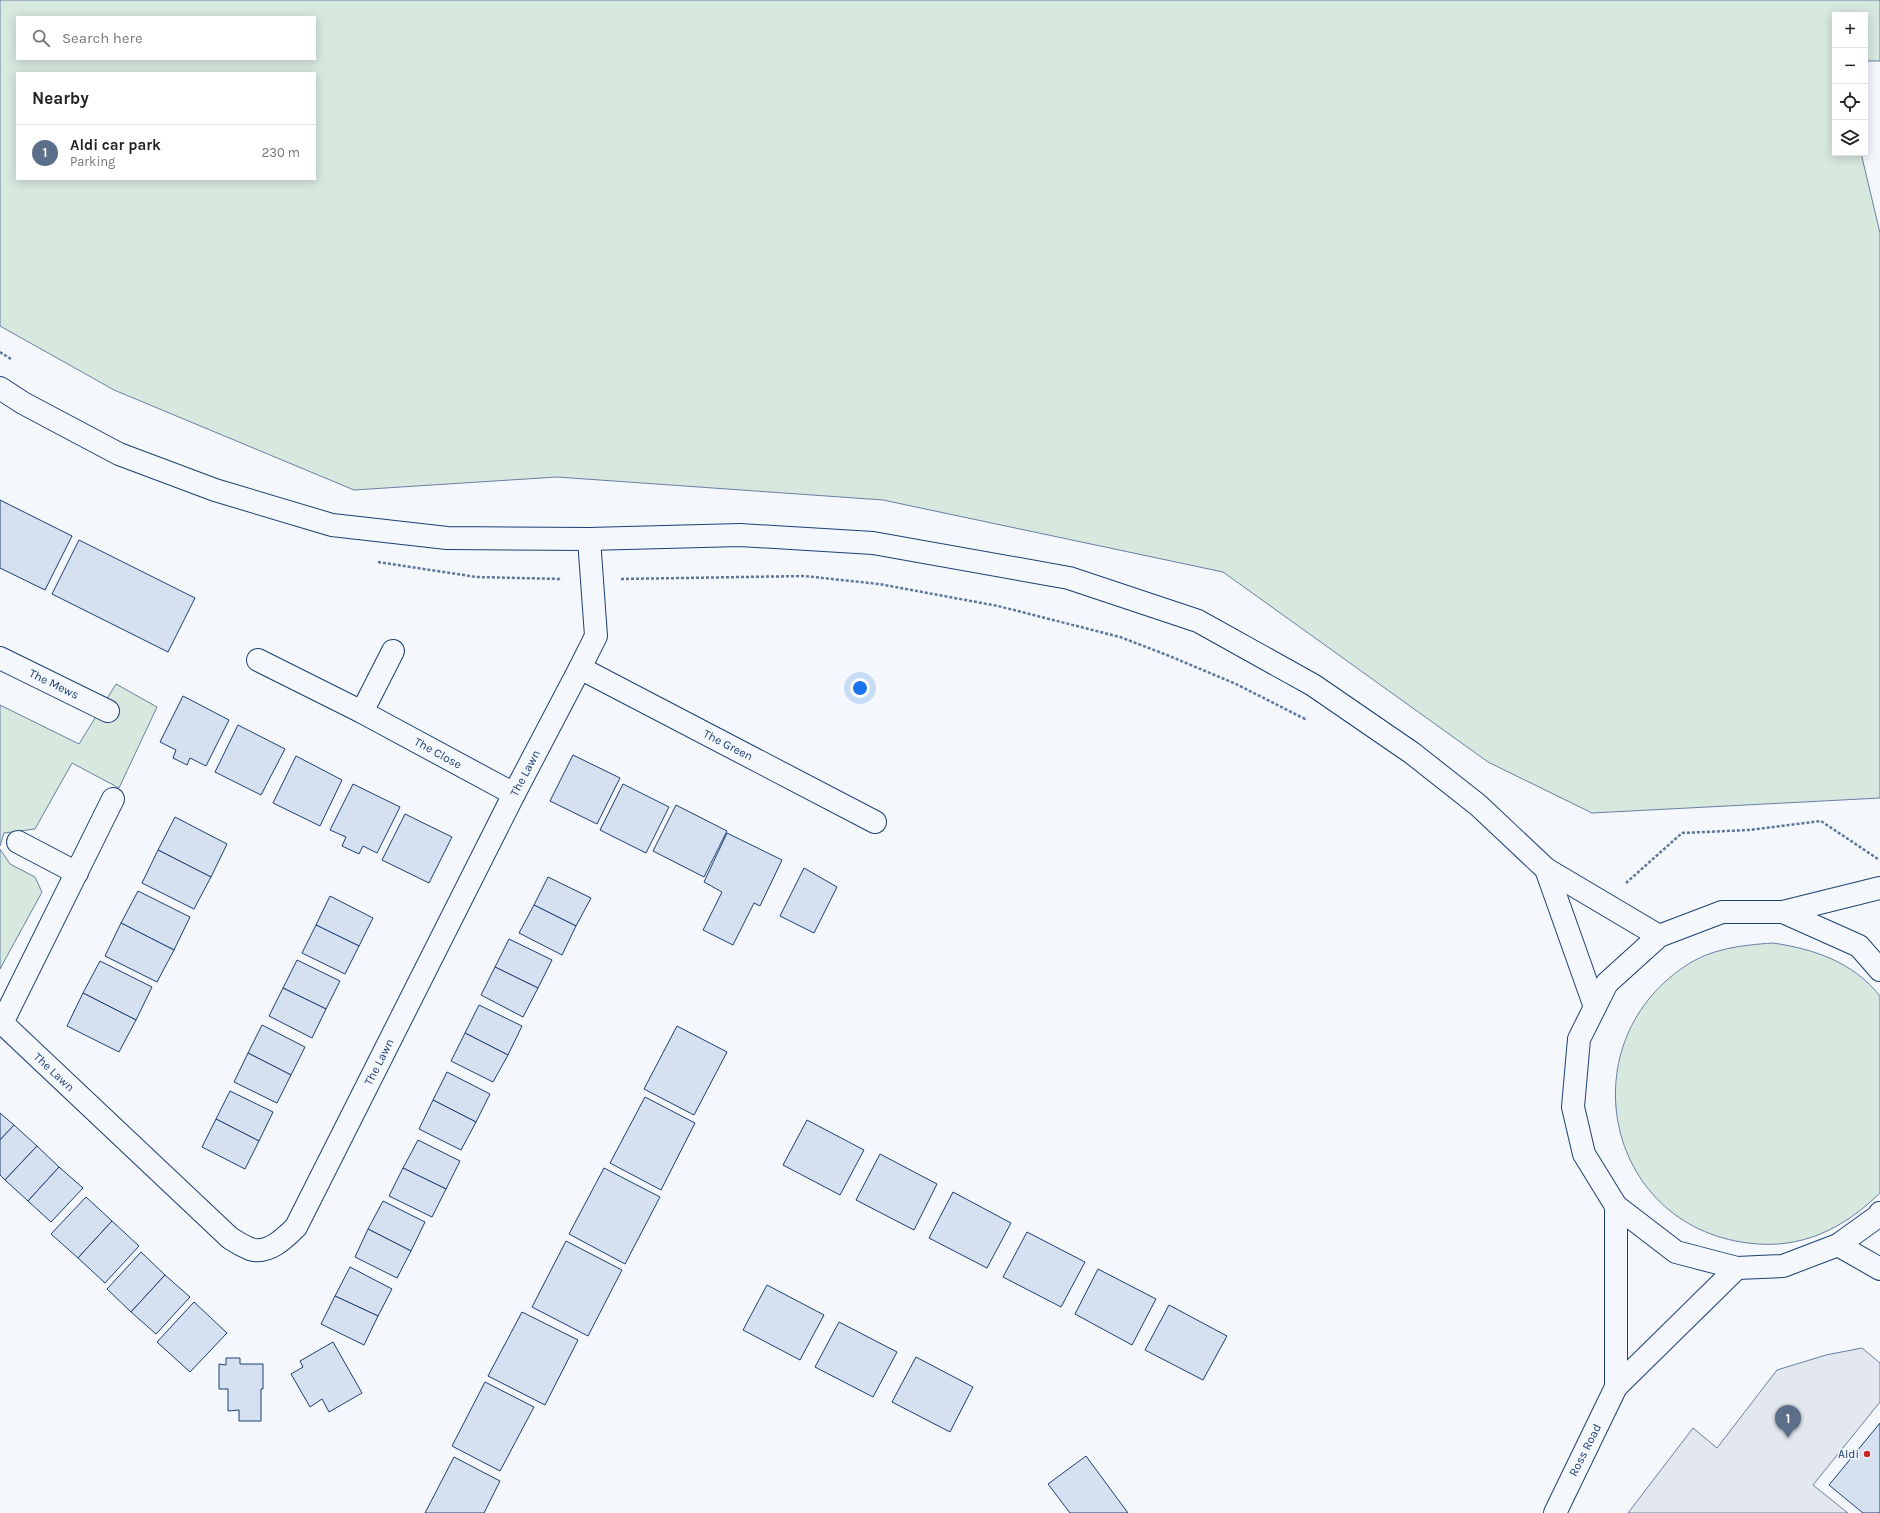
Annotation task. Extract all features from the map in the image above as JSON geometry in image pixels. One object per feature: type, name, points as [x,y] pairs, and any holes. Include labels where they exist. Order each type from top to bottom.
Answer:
[{"type":"street","points":[[0,388],[23,403],[119,454],[215,490],[332,525],[447,538],[589,539],[740,535],[873,543],[1069,578],[1198,621],[1314,685],[1412,753],[1478,805],[1546,869],[1659,936]]},
{"type":"street","name":"The Lawn","points":[[113,799],[1,1022],[230,1238],[251,1249],[266,1249],[281,1241],[296,1226],[514,794],[596,636],[589,539]]},
{"type":"street","points":[[362,712],[393,651]]},
{"type":"street","name":"The Mews","points":[[0,658],[108,711]]},
{"type":"street","name":"The Close","points":[[258,660],[362,712],[514,794]]},
{"type":"street","name":"The Green","points":[[580,668],[875,822]]},
{"type":"street","points":[[18,842],[77,873]]},
{"type":"street","points":[[1546,869],[1595,1007]]},
{"type":"street","points":[[1880,888],[1783,912],[1722,912],[1659,936],[1607,983],[1579,1039],[1573,1107],[1584,1154],[1616,1206],[1676,1252],[1737,1268],[1782,1266],[1838,1245],[1877,1217],[1880,1213]]},
{"type":"street","points":[[1783,912],[1859,946],[1880,970]]},
{"type":"street","points":[[1616,1206],[1616,1387]]},
{"type":"street","points":[[1838,1245],[1880,1269]]},
{"type":"street","points":[[1616,1387],[1737,1268]]},
{"type":"street","name":"Ross Road","points":[[1555,1513],[1616,1387]]},
{"type":"path","points":[[373,561],[476,577],[592,580],[804,576],[879,584],[998,606],[1120,637],[1236,684],[1305,719]]},
{"type":"path","points":[[1682,834],[1749,830],[1821,821],[1880,860]]},
{"type":"shaded area","points":[[0,0],[1880,0],[1880,61],[1868,61],[1868,12],[1832,12],[1832,156],[1862,156],[1880,233],[1880,798],[1592,813],[1488,762],[1223,572],[883,500],[557,477],[354,490],[114,390],[0,326]]},
{"type":"shaded area","points":[[116,684],[157,707],[119,788],[72,763],[35,829],[4,833],[0,846],[0,705],[79,744]]},
{"type":"shaded area","points":[[0,849],[10,864],[35,877],[42,892],[0,969]]},
{"type":"shaded area","points":[[1773,943],[1818,953],[1832,959],[1858,974],[1880,996],[1880,1193],[1851,1217],[1820,1234],[1803,1240],[1767,1244],[1748,1243],[1699,1229],[1660,1202],[1633,1167],[1618,1125],[1616,1080],[1627,1036],[1651,996],[1690,963],[1709,954],[1730,948]]},
{"type":"shaded area","points":[[1862,1348],[1880,1363],[1880,1402],[1813,1485],[1848,1513],[1628,1513],[1693,1428],[1717,1448],[1777,1370],[1826,1355]]},
{"type":"building","points":[[0,500],[72,536],[45,590],[0,568]]},
{"type":"building","points":[[79,540],[195,598],[168,652],[52,594]]},
{"type":"building","points":[[183,696],[229,720],[206,766],[190,758],[187,765],[173,758],[176,750],[160,742]]},
{"type":"building","points":[[238,725],[285,749],[261,795],[215,772]]},
{"type":"building","points":[[573,755],[620,778],[597,824],[550,801]]},
{"type":"building","points":[[296,756],[342,780],[320,826],[273,803]]},
{"type":"building","points":[[353,784],[400,807],[377,853],[363,846],[359,854],[342,846],[346,837],[330,830]]},
{"type":"building","points":[[623,784],[669,807],[646,853],[600,830]]},
{"type":"building","points":[[676,805],[727,831],[704,877],[653,851]]},
{"type":"building","points":[[405,814],[452,837],[429,883],[382,860]]},
{"type":"building","points":[[175,817],[227,844],[211,877],[158,850]]},
{"type":"building","points":[[727,833],[782,860],[760,906],[754,903],[733,945],[703,930],[722,892],[704,882]]},
{"type":"building","points":[[158,850],[211,877],[194,909],[142,883]]},
{"type":"building","points":[[804,868],[837,887],[814,933],[780,916]]},
{"type":"building","points":[[548,877],[591,898],[576,926],[534,905]]},
{"type":"building","points":[[138,891],[190,917],[174,950],[121,923]]},
{"type":"building","points":[[330,896],[373,918],[359,946],[316,925]]},
{"type":"building","points":[[534,905],[576,926],[562,955],[519,933]]},
{"type":"building","points":[[121,923],[174,950],[157,982],[105,956]]},
{"type":"building","points":[[316,925],[359,946],[345,974],[302,953]]},
{"type":"building","points":[[509,939],[552,960],[538,988],[495,967]]},
{"type":"building","points":[[297,960],[340,981],[326,1009],[283,988]]},
{"type":"building","points":[[100,961],[152,987],[136,1020],[83,993]]},
{"type":"building","points":[[495,967],[538,988],[523,1017],[481,995]]},
{"type":"building","points":[[283,988],[326,1009],[312,1038],[269,1016]]},
{"type":"building","points":[[83,993],[136,1020],[119,1052],[67,1026]]},
{"type":"building","points":[[479,1005],[522,1026],[508,1055],[465,1033]]},
{"type":"building","points":[[262,1025],[305,1047],[291,1075],[248,1053]]},
{"type":"building","points":[[677,1026],[727,1052],[694,1115],[644,1089]]},
{"type":"building","points":[[465,1033],[508,1055],[493,1082],[451,1061]]},
{"type":"building","points":[[248,1053],[291,1075],[277,1103],[234,1082]]},
{"type":"building","points":[[447,1072],[490,1094],[476,1122],[433,1100]]},
{"type":"building","points":[[230,1091],[273,1112],[259,1141],[216,1119]]},
{"type":"building","points":[[645,1097],[695,1123],[661,1190],[610,1163]]},
{"type":"building","points":[[433,1100],[476,1122],[461,1150],[419,1129]]},
{"type":"building","points":[[0,1113],[14,1125],[0,1140]]},
{"type":"building","points":[[216,1119],[259,1141],[245,1169],[202,1147]]},
{"type":"building","points":[[807,1120],[864,1150],[840,1195],[783,1165]]},
{"type":"building","points":[[14,1125],[37,1146],[5,1180],[0,1175],[0,1140]]},
{"type":"building","points":[[418,1140],[460,1161],[446,1189],[403,1168]]},
{"type":"building","points":[[37,1146],[59,1167],[28,1201],[5,1180]]},
{"type":"building","points":[[880,1154],[937,1184],[914,1230],[856,1200]]},
{"type":"building","points":[[59,1167],[83,1188],[51,1222],[28,1201]]},
{"type":"building","points":[[403,1168],[446,1189],[432,1217],[389,1196]]},
{"type":"building","points":[[604,1168],[660,1197],[625,1264],[569,1234]]},
{"type":"building","points":[[953,1192],[1011,1223],[987,1268],[929,1238]]},
{"type":"building","points":[[86,1197],[112,1221],[78,1258],[51,1234]]},
{"type":"building","points":[[383,1201],[425,1222],[411,1251],[368,1229]]},
{"type":"building","points":[[112,1221],[139,1246],[105,1283],[78,1258]]},
{"type":"building","points":[[368,1229],[411,1251],[397,1278],[355,1257]]},
{"type":"building","points":[[1027,1232],[1085,1262],[1061,1307],[1003,1277]]},
{"type":"building","points":[[566,1241],[622,1270],[588,1336],[532,1307]]},
{"type":"building","points":[[141,1252],[165,1275],[131,1312],[107,1289]]},
{"type":"building","points":[[350,1267],[392,1289],[378,1316],[335,1296]]},
{"type":"building","points":[[1098,1269],[1156,1299],[1132,1345],[1075,1314]]},
{"type":"building","points":[[165,1275],[190,1297],[156,1334],[131,1312]]},
{"type":"building","points":[[767,1285],[824,1315],[800,1360],[743,1330]]},
{"type":"building","points":[[335,1296],[378,1316],[364,1345],[321,1324]]},
{"type":"building","points":[[194,1302],[227,1333],[190,1372],[157,1342]]},
{"type":"building","points":[[1169,1305],[1227,1336],[1203,1380],[1145,1350]]},
{"type":"building","points":[[522,1312],[578,1340],[545,1405],[488,1376]]},
{"type":"building","points":[[839,1322],[897,1352],[873,1397],[815,1367]]},
{"type":"building","points":[[333,1342],[362,1393],[329,1412],[322,1399],[310,1407],[291,1374],[303,1367],[300,1361]]},
{"type":"building","points":[[916,1357],[973,1387],[950,1432],[892,1402]]},
{"type":"building","points":[[226,1358],[240,1358],[240,1364],[263,1364],[261,1421],[239,1421],[239,1410],[228,1411],[228,1389],[219,1389],[219,1364],[226,1365]]},
{"type":"building","points":[[485,1382],[534,1407],[500,1471],[452,1446]]},
{"type":"building","name":"Aldi","points":[[1880,1423],[1880,1513],[1863,1513],[1829,1485]]},
{"type":"building","points":[[1086,1456],[1128,1513],[1070,1513],[1048,1484]]},
{"type":"building","points":[[454,1457],[500,1481],[484,1513],[425,1513]]},
{"type":"place","name":"Aldi car park","points":[[1788,1438]]},
{"type":"place","name":"Aldi","points":[[1867,1454]]}]
